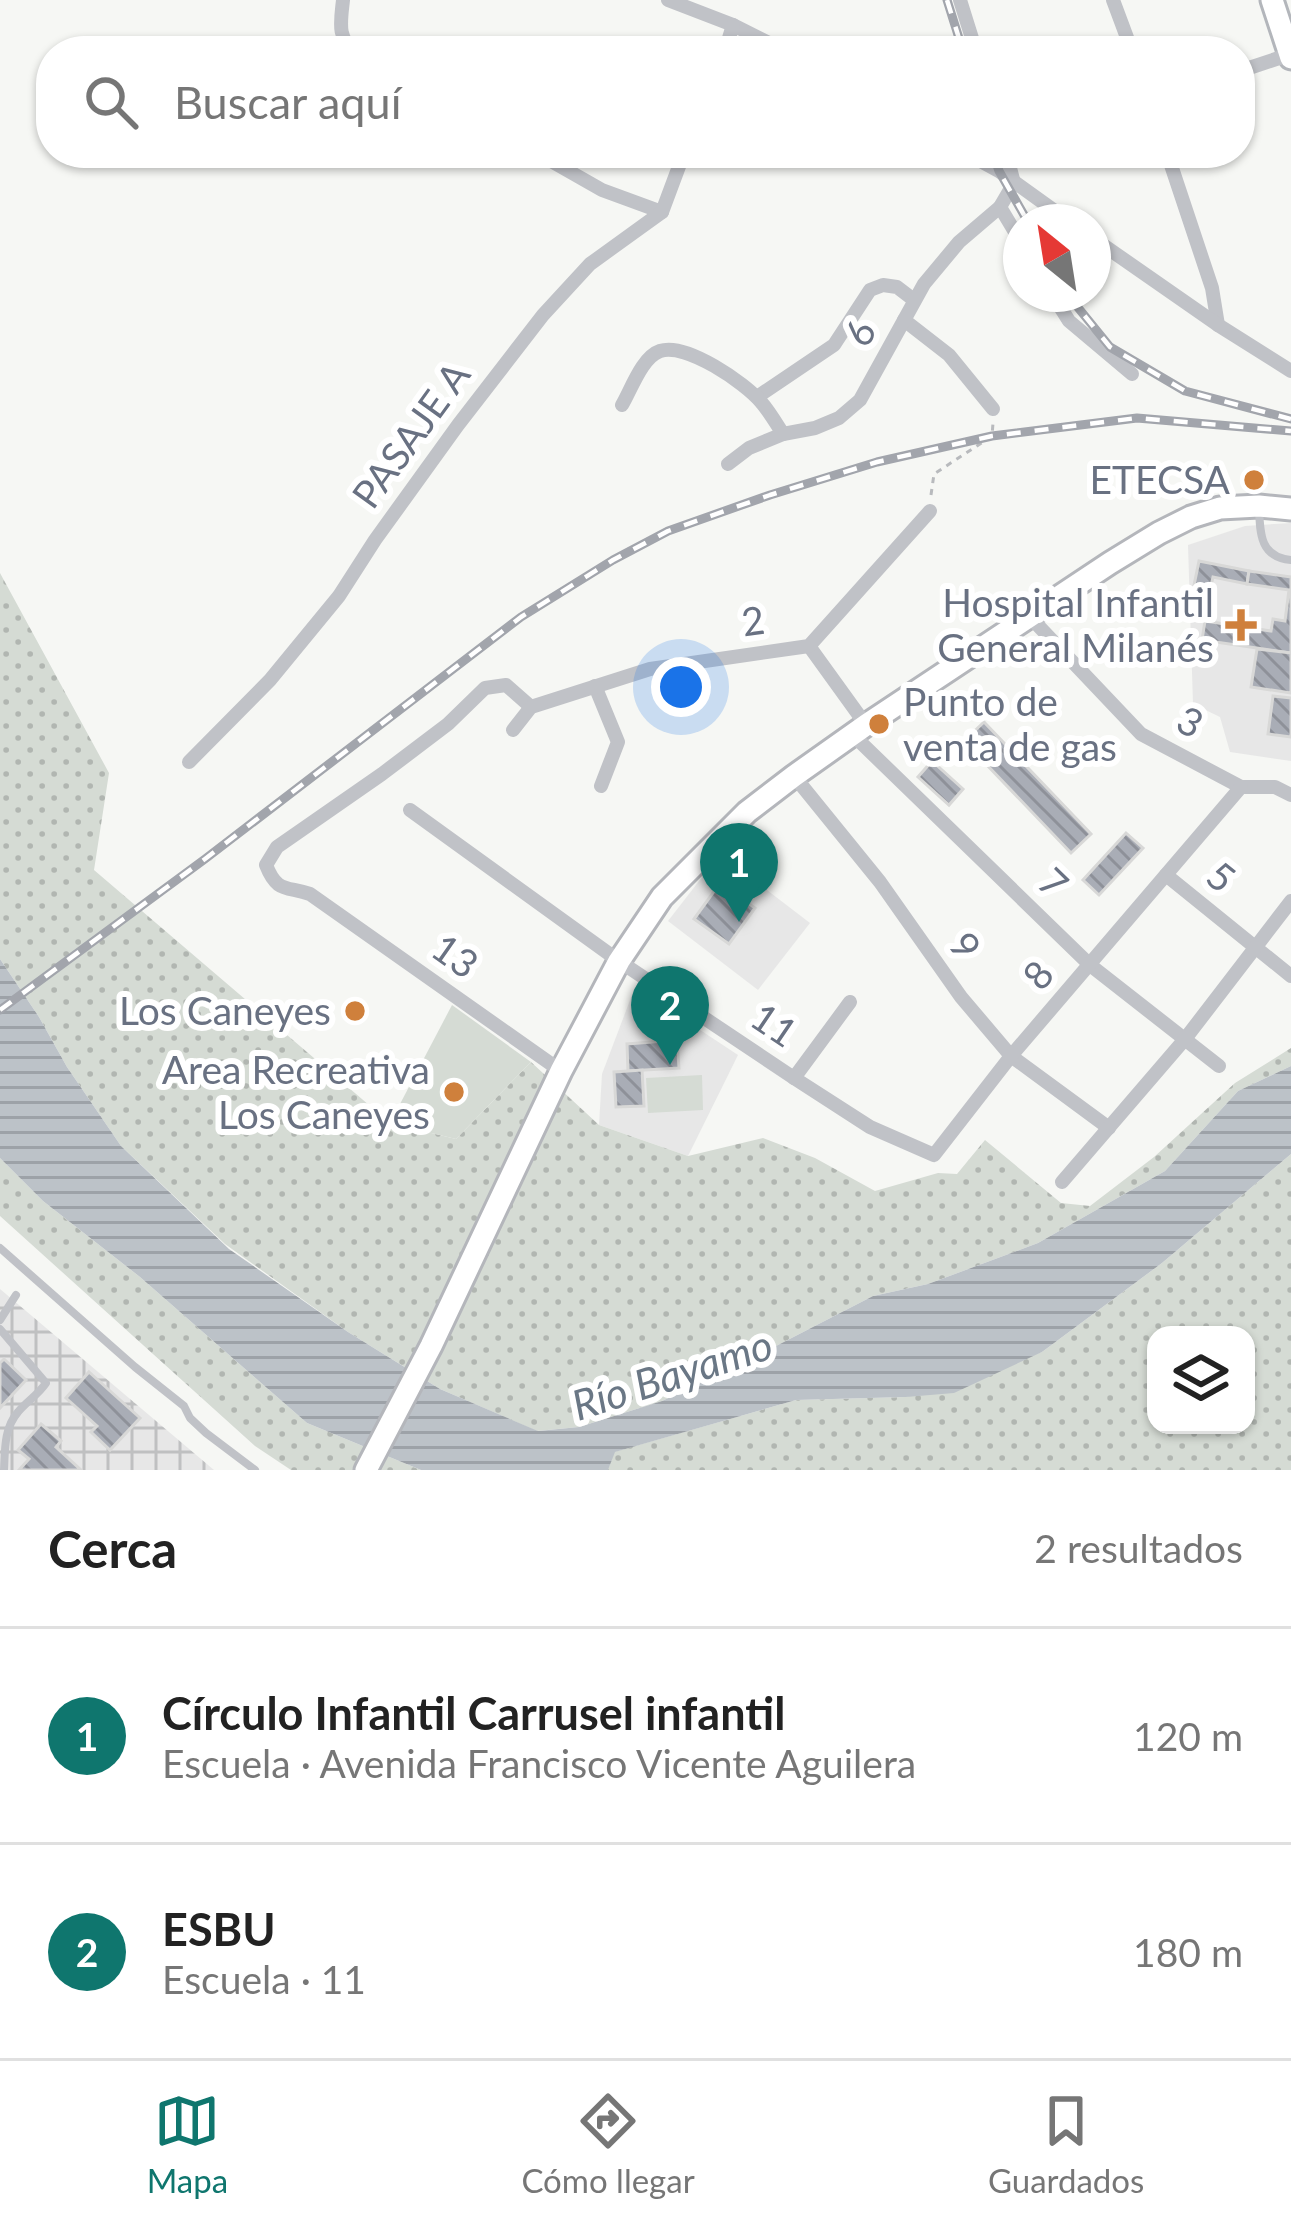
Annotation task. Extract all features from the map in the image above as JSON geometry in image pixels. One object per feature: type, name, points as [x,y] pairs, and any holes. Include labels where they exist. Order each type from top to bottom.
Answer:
[{"type":"main road","points":[[1272,0],[1290,56]]},
{"type":"main road","points":[[366,1470],[431,1346],[561,1071],[619,961],[662,897],[747,812],[794,776],[1110,563],[1191,518],[1220,508],[1291,509]]},
{"type":"street","points":[[342,36],[343,0]]},
{"type":"street","points":[[668,0],[755,36]]},
{"type":"street","points":[[960,0],[971,36]]},
{"type":"street","points":[[1113,0],[1126,36]]},
{"type":"street","points":[[730,36],[733,25]]},
{"type":"street","points":[[1255,66],[1290,56]]},
{"type":"street","points":[[563,168],[602,190],[662,212],[678,168]]},
{"type":"street","points":[[990,168],[1044,204]]},
{"type":"street","points":[[1010,168],[1014,183]]},
{"type":"street","points":[[1172,168],[1212,288],[1218,325]]},
{"type":"street","name":"6","points":[[728,464],[749,448],[839,418],[860,400],[914,300],[959,242],[1000,207],[1014,183]]},
{"type":"street","points":[[1000,207],[1003,212]]},
{"type":"street","name":"PASAJE A","points":[[189,762],[270,680],[339,596],[430,464],[543,315],[590,264],[662,212]]},
{"type":"street","points":[[1111,251],[1291,371]]},
{"type":"street","points":[[757,398],[833,345],[871,290],[897,286],[914,300]]},
{"type":"street","points":[[1063,312],[1132,374]]},
{"type":"street","points":[[904,320],[949,355],[993,409]]},
{"type":"street","points":[[622,405],[646,362],[661,351],[677,351],[739,380],[783,434]]},
{"type":"street","name":"2","points":[[530,707],[650,669],[809,646],[930,512]]},
{"type":"street","name":"3","points":[[1030,617],[1141,734],[1241,787],[1275,788],[1291,795]]},
{"type":"street","name":"7","points":[[809,646],[859,729],[1090,965],[1219,1066]]},
{"type":"street","name":"13","points":[[530,707],[506,685],[485,688],[448,724],[277,847],[266,866],[273,883],[310,894],[561,1071]]},
{"type":"street","points":[[595,686],[618,742],[601,786]]},
{"type":"street","points":[[513,730],[530,707]]},
{"type":"street","name":"9","points":[[794,776],[1011,1056],[1109,1128]]},
{"type":"street","name":"8","points":[[934,1155],[1011,1056],[1241,787]]},
{"type":"street","name":"11","points":[[410,810],[619,961],[794,1078],[870,1127],[934,1155]]},
{"type":"street","name":"5","points":[[1166,875],[1291,976]]},
{"type":"street","points":[[1062,1182],[1185,1039],[1291,901]]},
{"type":"street","points":[[794,1078],[850,1001]]},
{"type":"lane","points":[[1259,506],[1260,536],[1268,551],[1276,558],[1291,560]]},
{"type":"lane","points":[[0,1248],[184,1406],[206,1433],[255,1470]]},
{"type":"lane","points":[[0,1320],[16,1295]]},
{"type":"lane","points":[[0,1329],[46,1383],[17,1413],[7,1435],[4,1470]]},
{"type":"path","points":[[930,512],[934,474],[992,436],[993,409]]},
{"type":"shaded area","name":"Hospital Infantil General Milanés","points":[[1291,523],[1291,761],[1230,752],[1220,717],[1193,704],[1188,545],[1245,526]]},
{"type":"shaded area","points":[[0,573],[109,773],[94,870],[390,1123],[456,1139],[531,1062],[599,1125],[688,1156],[763,1138],[815,1158],[875,1191],[938,1173],[957,1174],[985,1140],[1061,1203],[1090,1206],[1154,1157],[1235,1083],[1291,1048],[1291,1066],[1238,1091],[1165,1171],[1038,1243],[928,1284],[873,1296],[662,1401],[579,1427],[537,1431],[440,1389],[348,1332],[225,1244],[121,1146],[67,1067],[0,959]]},
{"type":"shaded area","points":[[720,854],[810,923],[758,990],[668,921]]},
{"type":"shaded area","points":[[0,959],[121,1146],[229,1249],[440,1389],[538,1431],[579,1427],[662,1401],[873,1296],[928,1284],[1038,1243],[1165,1171],[1238,1091],[1291,1066],[1291,1154],[1162,1263],[1042,1352],[954,1393],[796,1400],[615,1452],[608,1470],[421,1470],[307,1423],[140,1277],[43,1201],[0,1158]]},
{"type":"shaded area","points":[[635,987],[738,1055],[688,1156],[599,1125],[602,1074]]},
{"type":"shaded area","name":"Area Recreativa Los Caneyes","points":[[452,1005],[531,1062],[456,1139],[390,1123]]},
{"type":"shaded area","points":[[702,1075],[703,1110],[648,1113],[646,1078]]},
{"type":"shaded area","points":[[1291,1154],[1291,1470],[608,1470],[614,1452],[796,1400],[906,1397],[1042,1352],[1162,1263]]},
{"type":"shaded area","points":[[0,1158],[43,1201],[140,1277],[307,1423],[421,1470],[291,1470],[255,1446],[0,1216]]},
{"type":"shaded area","points":[[0,1289],[214,1470],[0,1470]]},
{"type":"building","points":[[1199,561],[1249,571],[1247,584],[1213,577],[1207,604],[1191,600]]},
{"type":"building","points":[[1249,571],[1291,577],[1291,653],[1202,640],[1205,621],[1271,631],[1273,619],[1285,621],[1289,590],[1247,584]]},
{"type":"building","points":[[1257,649],[1291,653],[1291,693],[1251,687]]},
{"type":"building","points":[[1273,696],[1291,698],[1291,737],[1268,734]]},
{"type":"building","points":[[984,722],[1091,834],[1071,853],[964,741]]},
{"type":"building","points":[[932,761],[963,789],[949,805],[918,777]]},
{"type":"building","points":[[1126,833],[1143,848],[1099,895],[1083,880]]},
{"type":"building","points":[[720,883],[755,908],[729,944],[694,919]]},
{"type":"building","points":[[677,1040],[679,1068],[628,1071],[627,1044]]},
{"type":"building","points":[[642,1070],[644,1106],[616,1107],[614,1072]]},
{"type":"building","points":[[4,1359],[26,1380],[0,1408],[0,1363]]},
{"type":"building","points":[[89,1372],[140,1418],[110,1450],[91,1432],[97,1426],[66,1398]]},
{"type":"building","points":[[41,1424],[61,1441],[56,1447],[81,1470],[19,1470],[29,1459],[18,1450]]},
{"type":"railway","points":[[947,0],[958,36]]},
{"type":"railway","points":[[998,168],[1018,204]]},
{"type":"railway","points":[[1082,312],[1110,347],[1185,391],[1291,419]]},
{"type":"railway","points":[[0,1010],[521,617],[668,531],[877,462],[992,436],[1137,418],[1291,431]]},
{"type":"place","name":"ETECSA","points":[[1254,480]]},
{"type":"place","name":"Hospital Infantil General Milanés","points":[[1241,625]]},
{"type":"place","name":"Punto de venta de gas","points":[[879,724]]},
{"type":"place","name":"Círculo Infantil Carrusel infantil","points":[[739,922]]},
{"type":"place","name":"Los Caneyes","points":[[355,1011]]},
{"type":"place","name":"ESBU","points":[[670,1065]]},
{"type":"place","name":"Area Recreativa Los Caneyes","points":[[454,1092]]},
{"type":"water label","name":"Río Bayamo","points":[[672,1375]]}]
